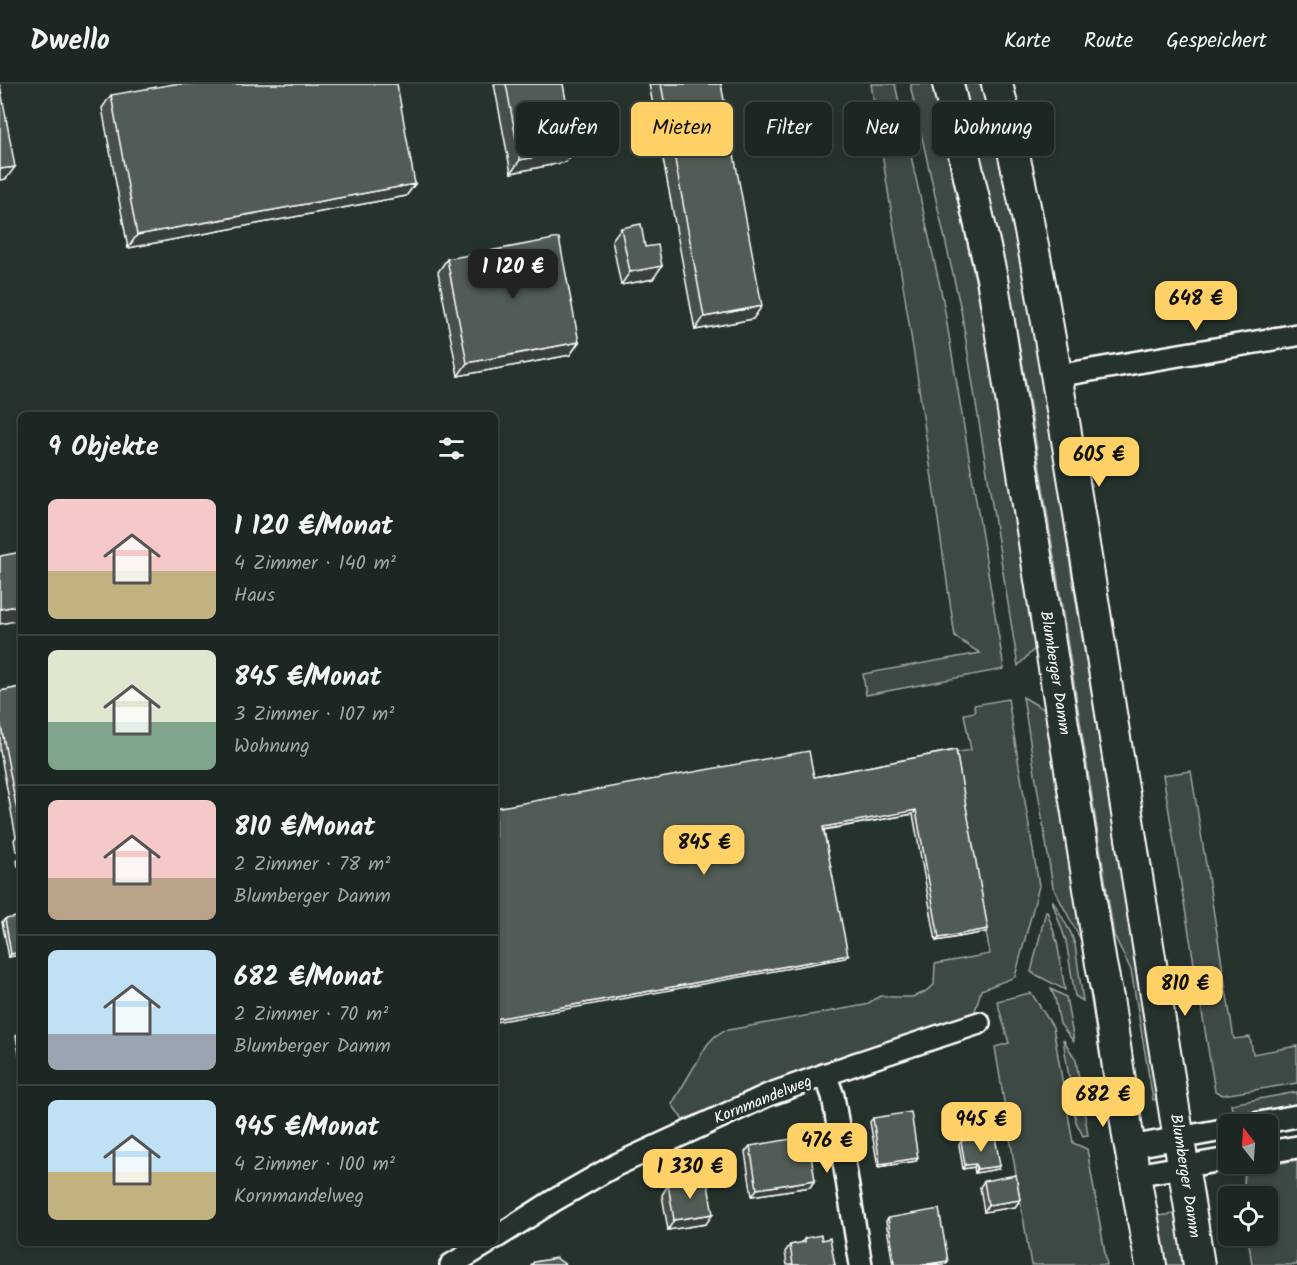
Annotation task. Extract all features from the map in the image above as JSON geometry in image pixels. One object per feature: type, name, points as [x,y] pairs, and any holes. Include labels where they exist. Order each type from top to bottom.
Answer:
[{"type":"main road","name":"Blumberger Damm","points":[[948,84],[992,278],[1108,998],[1132,1161],[1151,1265]]},
{"type":"main road","name":"Blumberger Damm","points":[[997,84],[1025,205],[1056,376],[1199,1265]]},
{"type":"street","points":[[1056,376],[1297,335]]},
{"type":"street","name":"Kornmandelweg","points":[[498,1236],[553,1201],[637,1154],[768,1095],[979,1023]]},
{"type":"street","points":[[825,1074],[833,1096],[861,1265]]},
{"type":"street","points":[[1278,1120],[1297,1116]]},
{"type":"street","points":[[1132,1161],[1179,1138],[1218,1131]]},
{"type":"street","points":[[1278,1150],[1297,1147]]},
{"type":"street","points":[[1132,1161],[1184,1167],[1218,1161]]},
{"type":"shaded area","points":[[871,84],[895,84],[899,102],[874,102]]},
{"type":"shaded area","points":[[911,84],[932,84],[936,102],[932,102],[932,156],[948,156],[981,307],[1037,646],[1018,666],[961,310],[920,129],[920,102],[914,102]]},
{"type":"shaded area","points":[[962,84],[983,84],[988,102],[966,102]]},
{"type":"shaded area","points":[[882,156],[911,156],[943,300],[1004,669],[866,695],[863,674],[980,653],[955,637]]},
{"type":"shaded area","points":[[980,156],[1000,156],[1027,290],[1072,577],[1159,1099],[1153,1100],[1131,970],[1114,935],[1029,399],[1000,239]]},
{"type":"shaded area","points":[[1023,697],[1047,711],[1105,1076],[1103,1077],[1082,942],[1053,887]]},
{"type":"shaded area","points":[[1008,699],[1039,886],[1015,977],[981,990],[972,1016],[754,1091],[683,1120],[672,1104],[707,1045],[723,1031],[865,1005],[880,996],[912,997],[934,985],[935,964],[990,954],[953,753],[971,750],[964,714],[975,712],[974,705]]},
{"type":"shaded area","points":[[1191,771],[1234,1039],[1250,1037],[1253,1054],[1297,1046],[1297,1083],[1223,1095],[1215,1091],[1163,775]]},
{"type":"shaded area","points":[[1052,901],[1071,933],[1075,945],[1083,1001],[1075,996],[1066,941]]},
{"type":"shaded area","points":[[1046,911],[1057,942],[1065,990],[1031,972]]},
{"type":"shaded area","points":[[1051,989],[1066,997],[1074,1042],[1060,1024]]},
{"type":"shaded area","points":[[1030,993],[1053,1027],[1073,1143],[1087,1149],[1107,1265],[1031,1265],[995,1047],[1009,1043],[997,1001]]},
{"type":"shaded area","points":[[1063,1039],[1076,1060],[1088,1135],[1083,1136],[1076,1122]]},
{"type":"shaded area","points":[[1297,1092],[1297,1104],[1233,1114],[1231,1104]]},
{"type":"shaded area","points":[[1297,1160],[1297,1265],[1252,1265],[1249,1246],[1278,1246],[1278,1186],[1244,1186],[1245,1174],[1278,1174],[1278,1164]]},
{"type":"shaded area","points":[[1180,1213],[1188,1265],[1167,1265],[1159,1216]]},
{"type":"building","points":[[174,84],[397,84],[415,184],[137,235],[111,95]]},
{"type":"building","points":[[506,84],[563,84],[566,102],[516,102],[516,138]]},
{"type":"building","points":[[661,84],[721,84],[724,102],[664,102]]},
{"type":"building","points":[[0,85],[15,167],[0,169]]},
{"type":"building","points":[[733,149],[762,306],[704,317],[674,156],[733,156]]},
{"type":"building","points":[[519,156],[542,156],[520,160]]},
{"type":"building","points":[[641,224],[645,247],[658,245],[662,266],[630,272],[621,228]]},
{"type":"building","points":[[559,238],[579,342],[467,363],[447,259]]},
{"type":"building","points":[[18,553],[18,606],[0,609],[0,556]]},
{"type":"building","points":[[18,688],[18,816],[0,720],[0,691]]},
{"type":"building","points":[[956,750],[988,929],[939,938],[916,810],[823,827],[848,955],[498,1018],[498,807],[809,751],[814,777]]},
{"type":"building","points":[[16,917],[18,953],[11,954],[5,919]]},
{"type":"building","points":[[911,1112],[918,1158],[880,1164],[873,1118]]},
{"type":"building","points":[[808,1136],[815,1180],[757,1189],[750,1146]]},
{"type":"building","points":[[995,1136],[1000,1166],[977,1169],[976,1164],[965,1165],[961,1141]]},
{"type":"building","points":[[1016,1175],[1020,1200],[988,1205],[984,1181]]},
{"type":"building","points":[[707,1179],[713,1214],[674,1220],[668,1185]]},
{"type":"building","points":[[939,1209],[948,1261],[921,1265],[895,1265],[888,1218]]},
{"type":"building","points":[[821,1235],[822,1240],[830,1238],[835,1265],[793,1265],[790,1245],[805,1242],[805,1238]]},
{"type":"building","points":[[556,1258],[566,1265],[531,1265],[534,1262]]}]
